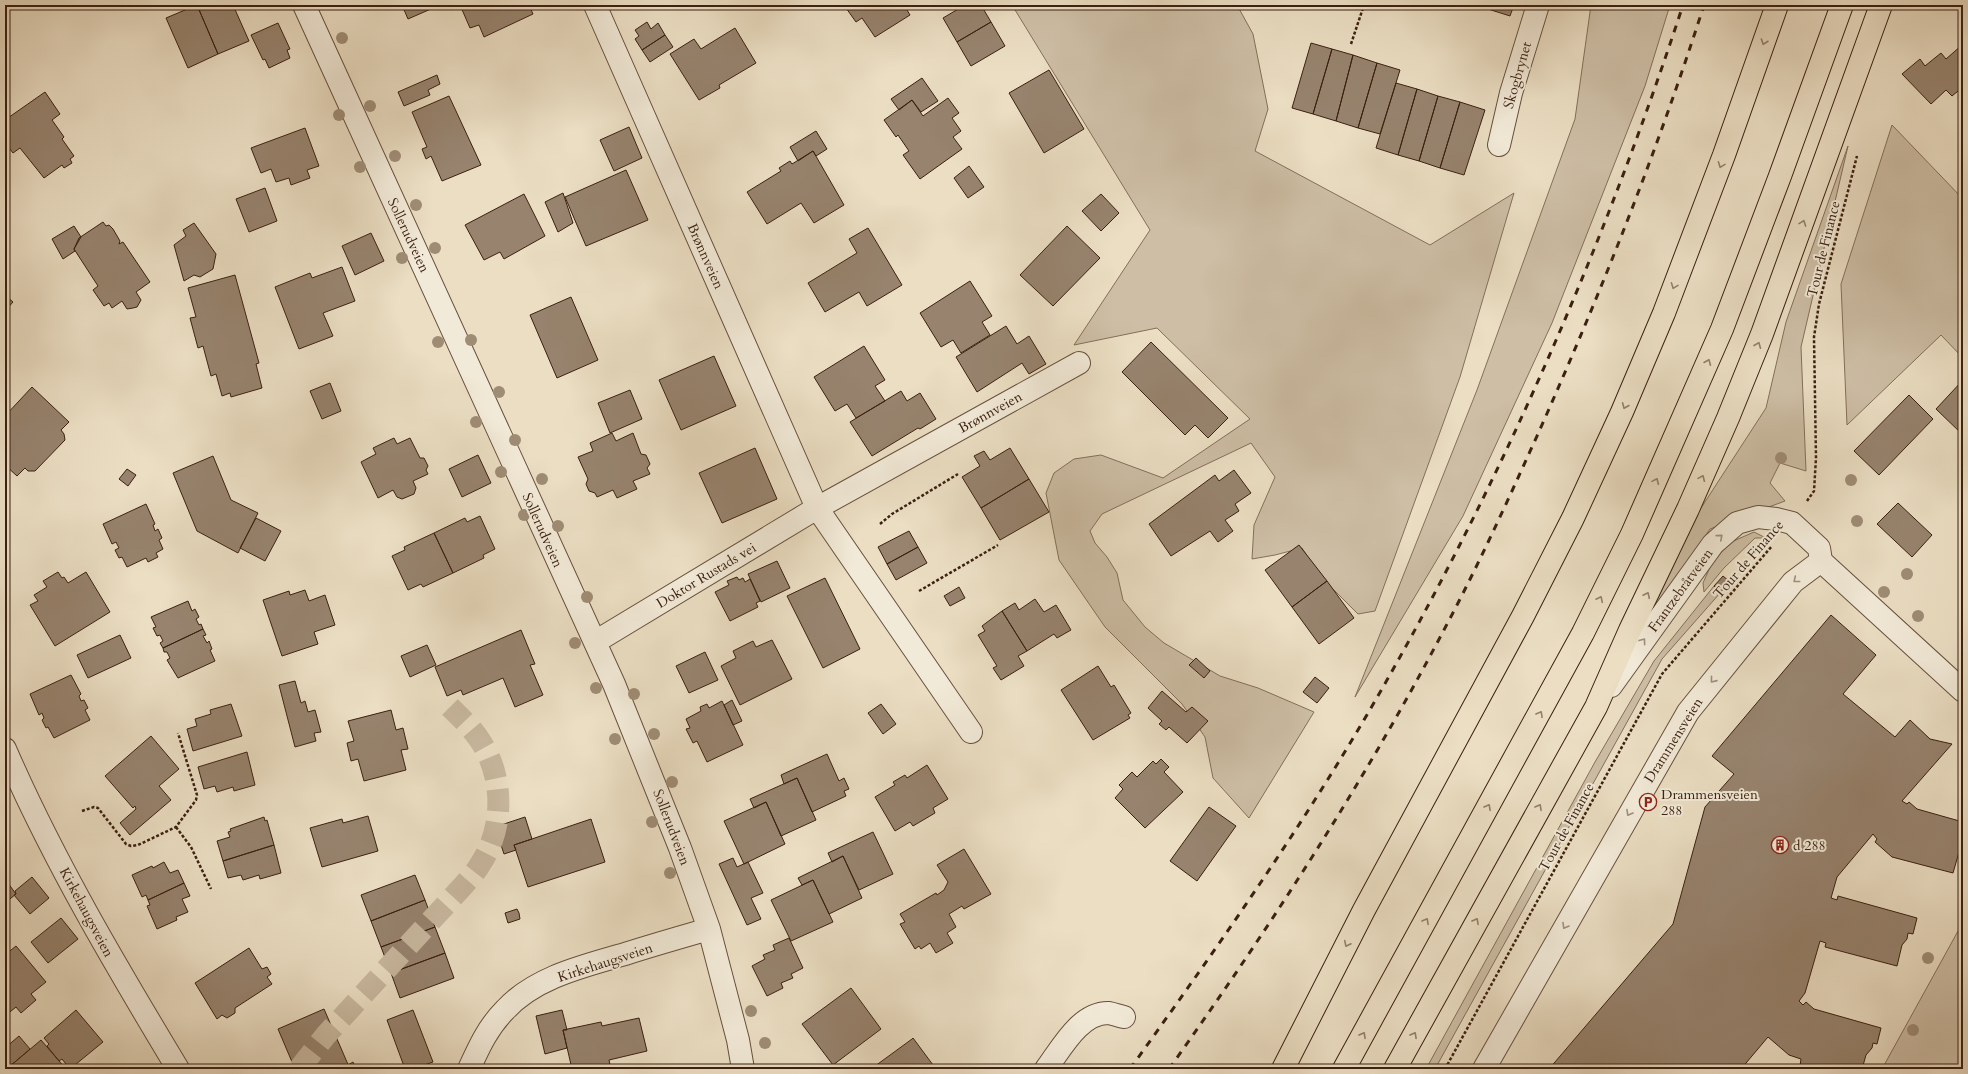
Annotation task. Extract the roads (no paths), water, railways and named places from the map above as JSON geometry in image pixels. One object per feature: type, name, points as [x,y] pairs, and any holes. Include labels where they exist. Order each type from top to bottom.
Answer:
[{"type":"highway","points":[[1283,1069],[1364,910],[1523,616],[1573,518],[1622,412],[1664,314],[1724,155],[1777,5]]},
{"type":"highway","points":[[1344,1069],[1583,633],[1632,534],[1722,329],[1780,176],[1842,5]]},
{"type":"highway","points":[[1395,1069],[1596,707],[1630,630],[1688,509],[1731,411],[1773,304],[1881,5]]},
{"type":"street","name":"Sollerudveien","points":[[304,5],[594,642],[658,790],[709,929],[738,1040],[743,1069]]},
{"type":"street","name":"Brønnveien","points":[[596,5],[817,508],[971,732]]},
{"type":"street","name":"Skogbrynet","points":[[1499,145],[1510,93],[1538,5]]},
{"type":"street","name":"Brønnveien","points":[[817,508],[1079,363]]},
{"type":"street","name":"Doktor Rustads vei","points":[[594,642],[817,508]]},
{"type":"street","name":"Frantzebråtveien","points":[[1596,707],[1713,544],[1737,523],[1758,518],[1776,518],[1792,523],[1819,548],[1821,561]]},
{"type":"street","points":[[1821,561],[1963,691]]},
{"type":"street","name":"Drammensveien","points":[[1484,1069],[1688,712],[1793,582],[1821,561]]},
{"type":"street","name":"Kirkehaugsveien","points":[[5,749],[40,822],[118,969],[178,1069]]},
{"type":"street","name":"Kirkehaugsveien","points":[[469,1069],[482,1040],[493,1024],[506,1009],[524,993],[575,969],[709,929]]},
{"type":"street","points":[[1046,1069],[1076,1029],[1086,1021],[1098,1015],[1109,1013],[1124,1017]]},
{"type":"tunnel","points":[[299,1069],[326,1035],[470,878],[489,849],[498,817],[497,784],[493,768],[479,739],[469,726],[450,707]]},
{"type":"railway","points":[[1130,1069],[1226,934],[1318,796],[1375,701],[1466,533],[1547,361],[1584,273],[1652,95],[1683,5]]},
{"type":"railway","points":[[1169,1069],[1244,962],[1349,797],[1415,684],[1470,579],[1537,436],[1583,330],[1647,169],[1704,5]]},
{"type":"place","name":"Drammensveien 288","points":[[1648,802]]},
{"type":"place","name":"d 288","points":[[1780,845]]}]
